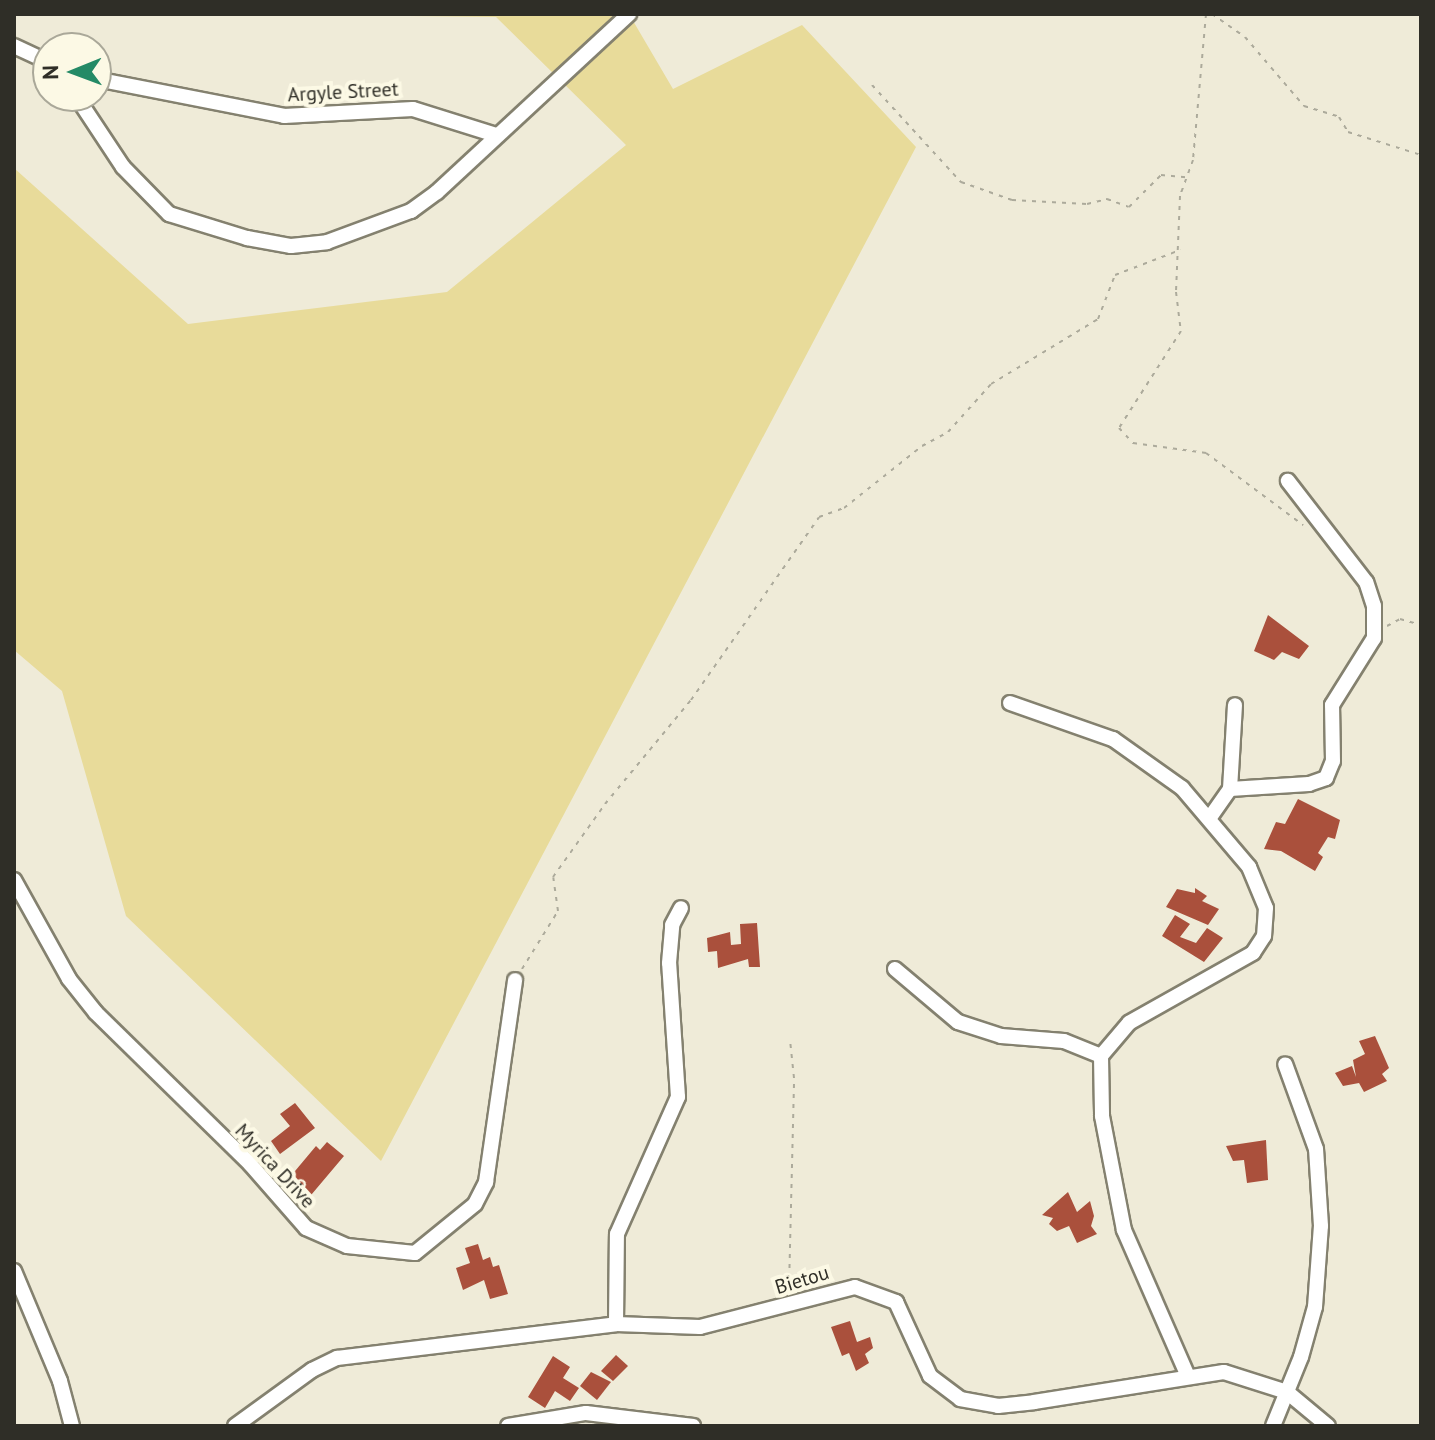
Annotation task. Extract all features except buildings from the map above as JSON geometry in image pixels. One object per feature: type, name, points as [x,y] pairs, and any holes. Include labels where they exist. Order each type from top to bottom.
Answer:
[{"type":"street","points":[[87,112],[123,167],[169,214],[184,222],[291,246],[327,242],[411,211],[629,14]]},
{"type":"street","name":"Argyle Street","points":[[112,82],[284,116],[413,109],[496,135]]},
{"type":"street","points":[[1230,789],[1309,784],[1326,778],[1333,761],[1332,705],[1375,632],[1366,582],[1288,481]]},
{"type":"street","points":[[1010,703],[1113,739],[1182,788],[1211,816],[1262,892],[1264,936],[1238,964],[1129,1023],[1101,1056],[1102,1116],[1124,1230],[1187,1374]]},
{"type":"street","points":[[1211,816],[1230,789],[1235,705]]},
{"type":"street","name":"Myrica Drive","points":[[14,880],[69,979],[96,1013],[250,1164],[306,1228],[347,1246],[415,1253],[475,1204],[488,1174],[515,980]]},
{"type":"street","points":[[616,1324],[620,1223],[678,1097],[669,963],[672,925],[681,908]]},
{"type":"street","points":[[895,969],[958,1022],[1001,1036],[1064,1041],[1101,1056]]},
{"type":"street","points":[[1273,1426],[1315,1307],[1321,1226],[1316,1149],[1285,1064]]},
{"type":"street","points":[[14,1271],[64,1390],[72,1426]]},
{"type":"street","name":"Bietou","points":[[235,1426],[312,1370],[337,1358],[616,1324],[700,1327],[737,1321],[832,1290],[880,1292],[905,1316],[930,1376],[943,1391],[980,1405],[1034,1402],[1187,1374],[1241,1374],[1287,1392],[1328,1426]]},
{"type":"street","points":[[508,1426],[589,1420],[693,1426]]},
{"type":"path","points":[[1206,14],[1187,177],[1180,196],[1176,292],[1181,331],[1119,428],[1133,443],[1206,453],[1235,469],[1307,528]]},
{"type":"path","points":[[1212,14],[1245,37],[1304,106],[1339,117],[1348,132],[1421,155]]},
{"type":"path","points":[[872,85],[961,182],[1012,200],[1087,204],[1107,199],[1129,207],[1161,175],[1187,177]]},
{"type":"path","points":[[515,980],[558,911],[553,877],[605,804],[691,700],[819,517],[844,508],[922,446],[948,432],[991,384],[1098,319],[1115,275],[1180,250]]},
{"type":"path","points":[[1375,632],[1400,619],[1421,625]]},
{"type":"path","points":[[789,1304],[789,1128],[794,1078],[790,1042]]},
{"type":"shaded area","points":[[235,14],[629,14],[673,89],[802,25],[916,147],[381,1161],[126,916],[62,691],[14,650],[14,168],[188,324],[447,292],[626,145],[496,17]]}]
